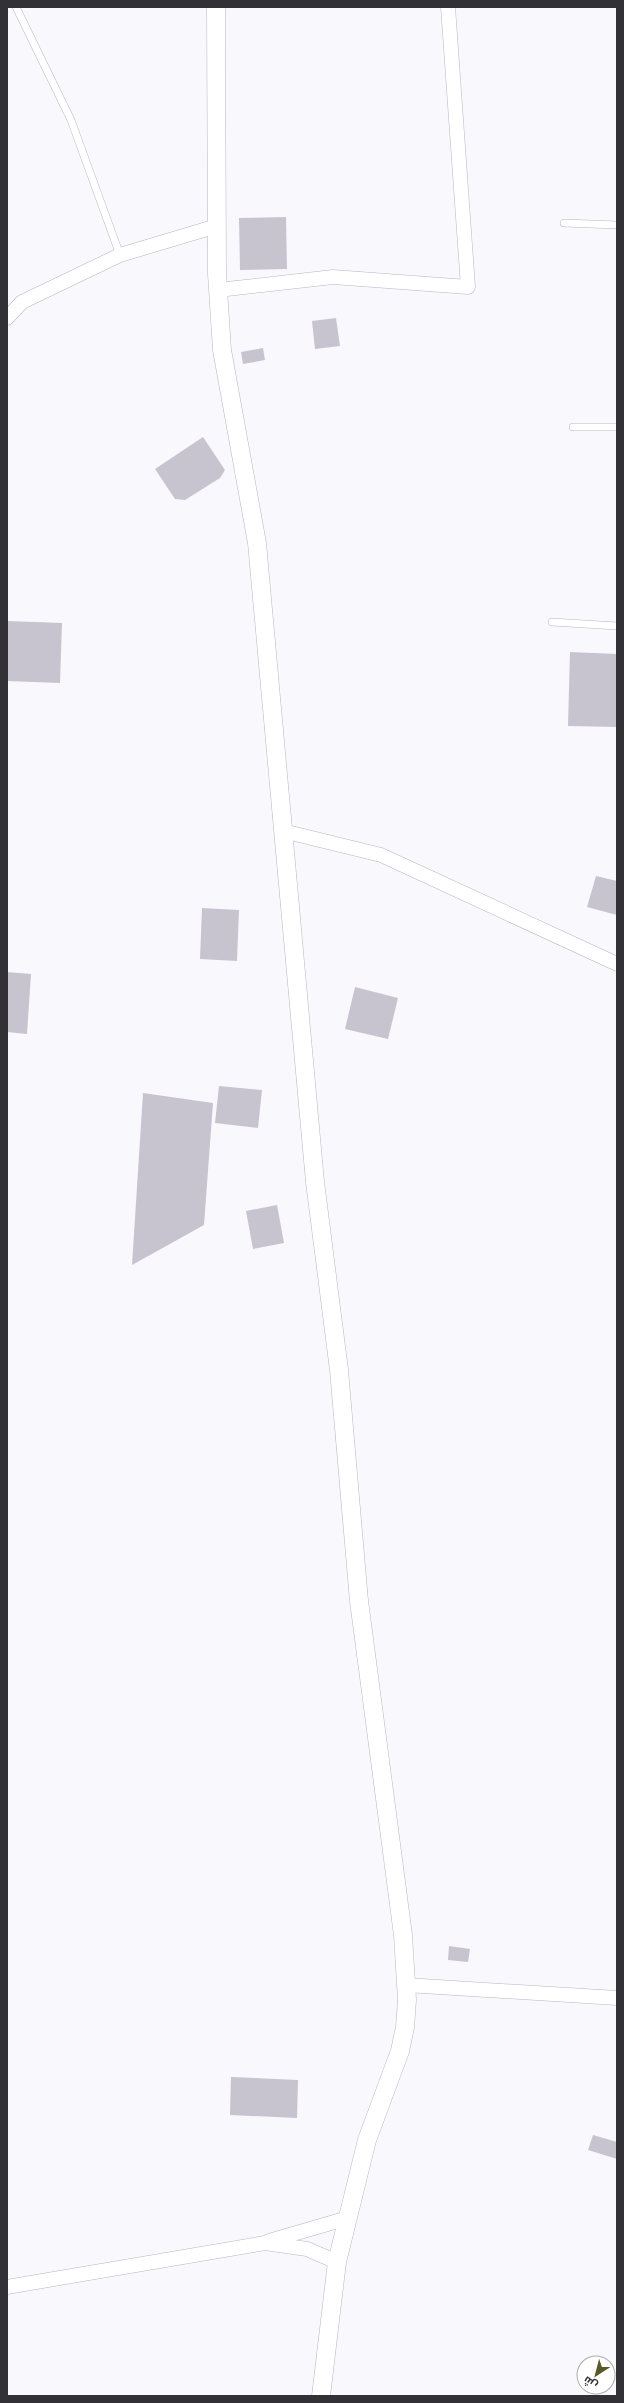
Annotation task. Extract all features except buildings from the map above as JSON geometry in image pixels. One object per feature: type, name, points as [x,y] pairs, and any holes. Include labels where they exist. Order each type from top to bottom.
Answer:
[{"type":"street","points":[[216,7],[218,290],[222,350],[257,543],[315,1182],[339,1370],[359,1600],[402,1928],[406,1985],[405,2027],[400,2051],[367,2140],[337,2262],[321,2396]]},
{"type":"street","points":[[218,290],[334,277],[468,287],[448,7]]},
{"type":"street","points":[[7,318],[22,302],[120,255],[217,226]]},
{"type":"street","points":[[283,831],[381,855],[617,964]]},
{"type":"street","points":[[406,1985],[617,1998]]},
{"type":"street","points":[[7,2287],[265,2243],[348,2218]]},
{"type":"street","points":[[265,2243],[307,2249],[337,2262]]},
{"type":"lane","points":[[16,7],[71,120],[120,255]]},
{"type":"lane","points":[[564,223],[617,225]]},
{"type":"lane","points":[[573,427],[617,427]]},
{"type":"lane","points":[[552,622],[617,626]]}]
